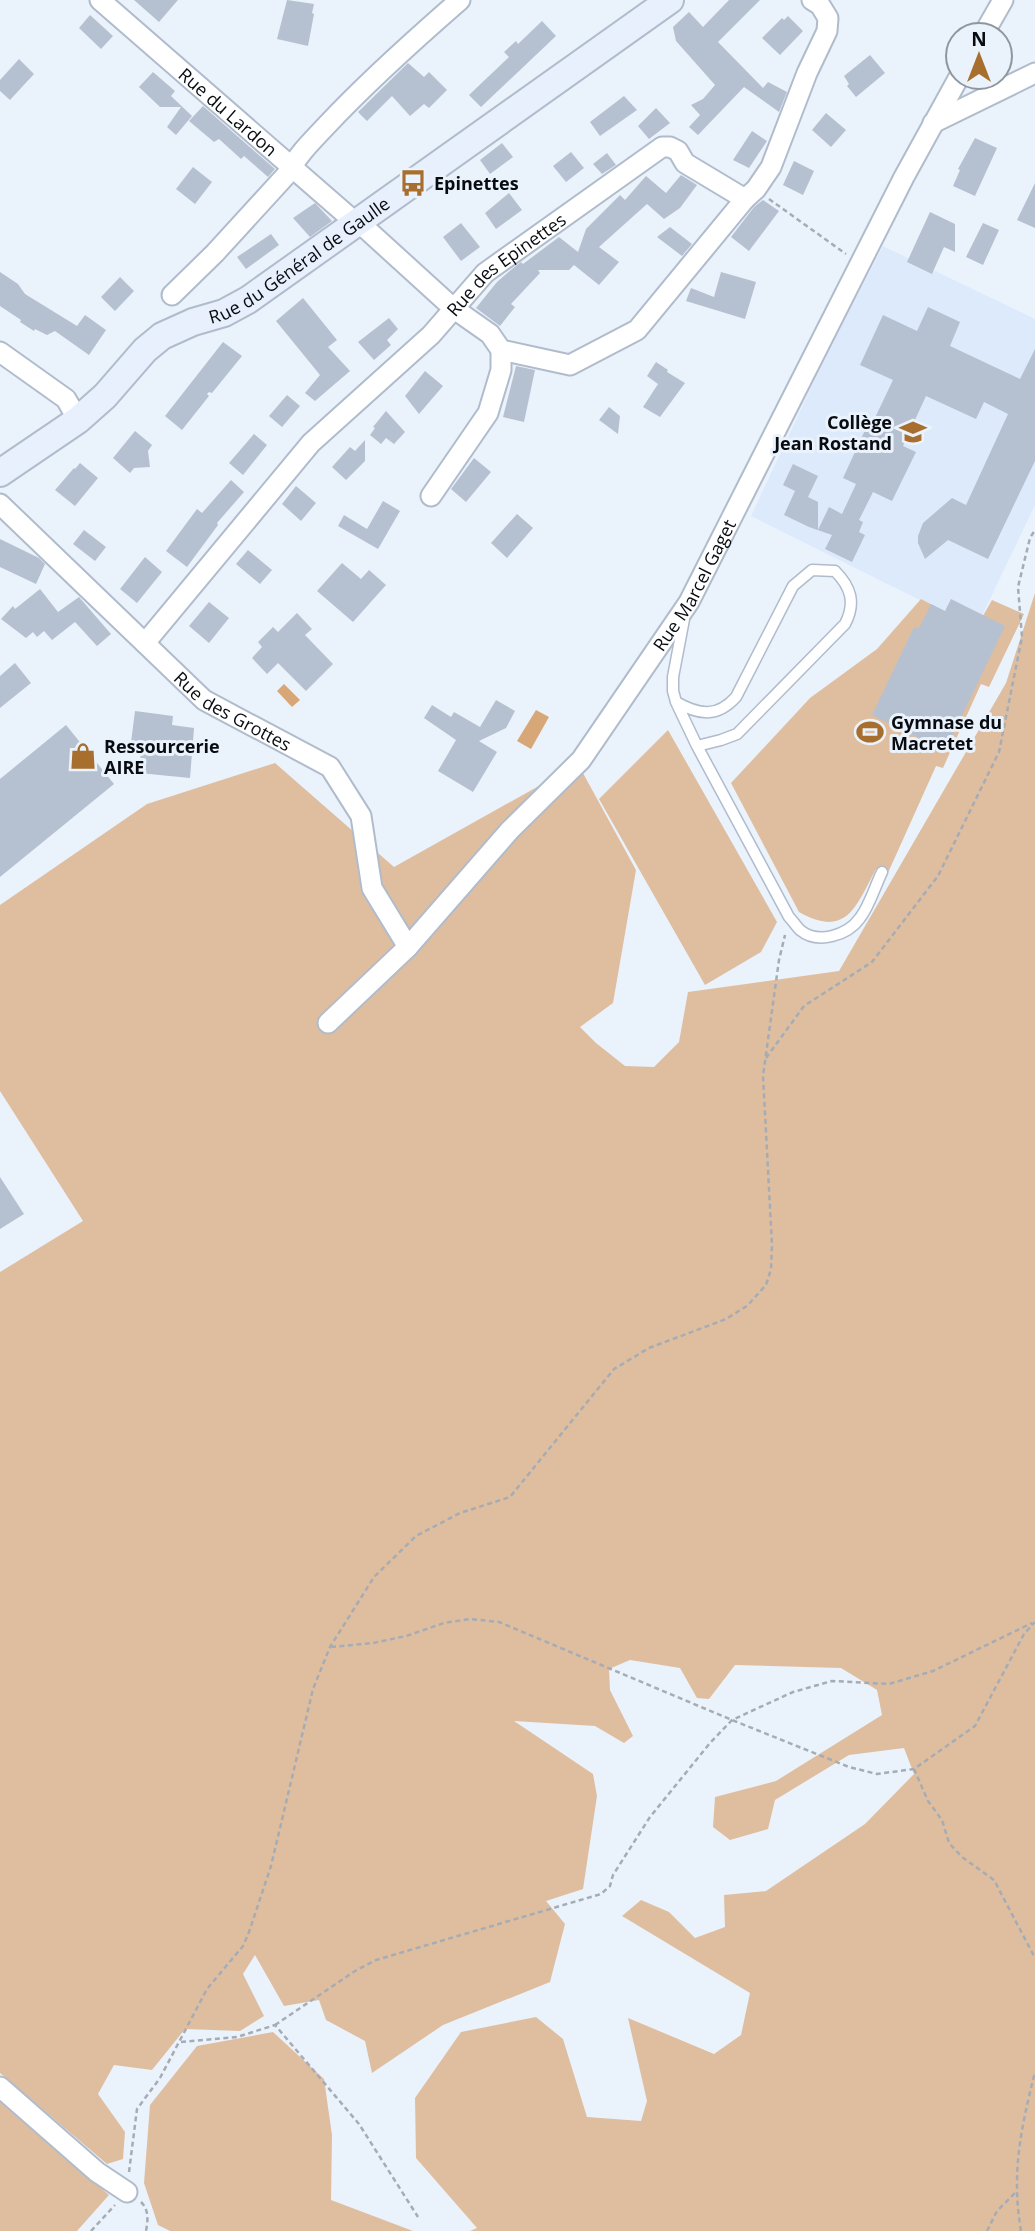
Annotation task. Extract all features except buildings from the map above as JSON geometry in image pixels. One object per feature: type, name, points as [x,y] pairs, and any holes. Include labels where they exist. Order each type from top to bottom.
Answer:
[{"type":"main road","name":"Rue du Général de Gaulle","points":[[0,474],[78,420],[105,396],[145,350],[162,336],[192,322],[224,313],[248,300],[670,0]]},
{"type":"street","name":"Rue du Lardon","points":[[100,0],[453,309],[490,334],[501,350]]},
{"type":"street","points":[[172,295],[215,253],[289,172],[295,160],[360,91],[460,0]]},
{"type":"street","points":[[431,496],[488,413],[501,370],[501,350],[570,365],[637,330],[750,194],[771,166],[807,73],[827,31],[828,18],[820,5],[812,0]]},
{"type":"street","points":[[991,21],[1003,0]]},
{"type":"street","points":[[933,123],[1035,73]]},
{"type":"street","name":"Rue Marcel Gaget","points":[[328,1023],[408,947],[510,830],[581,760],[689,602],[951,91]]},
{"type":"street","name":"Rue des Epinettes","points":[[145,643],[311,443],[431,335],[485,272],[662,147],[678,151],[685,163],[750,194]]},
{"type":"street","points":[[0,352],[66,399],[78,420]]},
{"type":"street","name":"Rue des Grottes","points":[[0,504],[204,700],[330,766],[361,816],[372,888],[408,947]]},
{"type":"street","points":[[0,2087],[97,2172],[127,2192]]},
{"type":"lane","points":[[676,702],[691,711],[711,712],[726,708],[736,697],[793,586],[812,570],[835,571],[846,581],[852,598],[850,615],[845,624],[737,734],[697,746]]},
{"type":"lane","points":[[689,602],[673,677],[676,702],[789,917],[801,931],[815,937],[835,936],[849,929],[860,918],[882,872]]},
{"type":"path","points":[[750,194],[860,264]]},
{"type":"path","points":[[764,1061],[804,1006],[872,962],[937,876],[999,752],[1023,636],[1018,587],[1030,538],[1035,530]]},
{"type":"path","points":[[91,2231],[127,2192],[137,2109],[160,2078],[207,1989],[243,1946],[271,1866],[313,1689],[330,1647],[374,1577],[416,1536],[460,1513],[510,1497],[614,1369],[649,1348],[726,1319],[747,1306],[766,1285],[771,1269],[772,1245],[763,1076],[779,960],[789,917]]},
{"type":"path","points":[[330,1647],[395,1638],[444,1623],[470,1619],[499,1622],[732,1720],[849,1767],[877,1774],[914,1769],[975,1726],[1024,1634],[1034,1623]]},
{"type":"path","points":[[180,2042],[237,2038],[275,2025],[355,1971],[376,1960],[601,1894],[610,1886],[613,1875],[650,1816],[732,1720],[793,1692],[832,1681],[889,1684],[933,1671],[1034,1623]]},
{"type":"path","points":[[914,1769],[929,1801],[942,1820],[948,1843],[962,1857],[994,1880],[1035,1958]]},
{"type":"path","points":[[275,2025],[359,2124],[418,2217]]},
{"type":"path","points":[[1021,2231],[1017,2192],[1021,2131],[1035,2072]]},
{"type":"path","points":[[127,2192],[146,2207],[146,2231]]},
{"type":"path","points":[[987,2231],[997,2211],[1017,2192]]},
{"type":"shaded area","name":"Collège Jean Rostand","points":[[883,246],[1035,319],[1035,505],[976,628],[751,516],[825,358]]},
{"type":"shaded area","points":[[1035,593],[1035,2231],[470,2231],[477,2228],[416,2158],[415,2098],[461,2032],[536,2017],[563,2039],[587,2117],[641,2121],[647,2101],[628,2018],[714,2054],[741,2035],[750,1993],[622,1916],[641,1900],[669,1912],[695,1938],[725,1927],[724,1895],[766,1891],[865,1824],[914,1774],[904,1748],[849,1755],[775,1800],[768,1829],[730,1840],[713,1827],[715,1797],[776,1781],[882,1715],[877,1690],[841,1668],[735,1665],[709,1699],[697,1698],[680,1668],[630,1660],[609,1669],[610,1690],[633,1736],[624,1743],[595,1726],[514,1721],[593,1774],[597,1796],[583,1889],[546,1901],[565,1924],[550,1982],[443,2025],[372,2073],[365,2041],[326,2020],[319,2000],[284,2006],[255,1955],[243,1974],[264,2016],[240,2031],[185,2029],[152,2070],[114,2065],[98,2094],[125,2132],[123,2159],[107,2164],[0,2073],[0,1272],[83,1221],[0,1091],[0,905],[147,804],[275,763],[394,867],[578,764],[636,870],[613,1003],[580,1027],[625,1066],[654,1067],[679,1042],[688,992],[839,971],[1006,683]]},
{"type":"shaded area","name":"Gymnase du Macretet","points":[[921,599],[976,628],[992,600],[1024,614],[989,687],[981,684],[943,768],[936,766],[887,875],[876,869],[856,906],[839,920],[828,922],[815,919],[799,912],[731,783],[810,698],[877,649]]},
{"type":"shaded area","points":[[284,684],[300,700],[292,707],[277,691]]},
{"type":"shaded area","points":[[536,710],[549,717],[531,749],[517,741]]},
{"type":"shaded area","points":[[668,730],[777,922],[761,952],[705,985],[599,799]]},
{"type":"shaded area","points":[[273,2032],[324,2079],[332,2135],[331,2200],[413,2231],[170,2231],[158,2225],[144,2183],[150,2105],[197,2046]]},
{"type":"shaded area","points":[[0,2099],[109,2195],[77,2231],[0,2231]]},
{"type":"place","name":"Epinettes","points":[[413,183]]},
{"type":"place","name":"Collège Jean Rostand","points":[[913,432]]},
{"type":"place","name":"Gymnase du Macretet","points":[[870,732]]},
{"type":"place","name":"Ressourcerie AIRE","points":[[83,756]]}]
